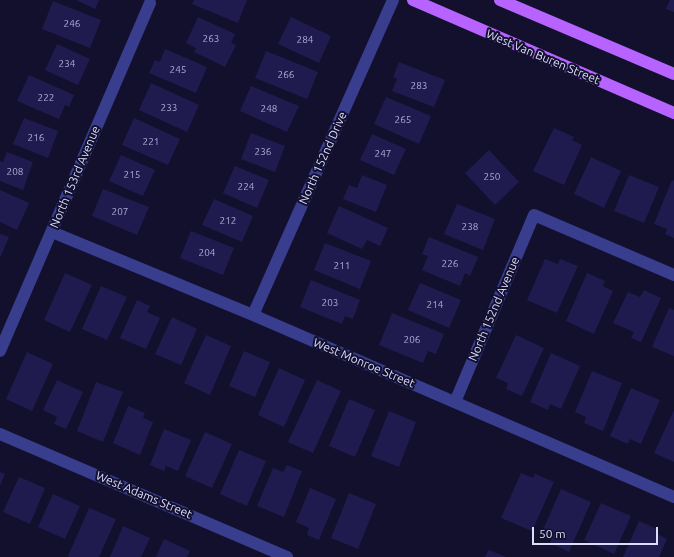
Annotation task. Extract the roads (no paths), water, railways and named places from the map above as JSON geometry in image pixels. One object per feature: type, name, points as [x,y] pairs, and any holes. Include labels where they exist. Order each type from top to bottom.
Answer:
[{"type":"main road","name":"West Van Buren Street","points":[[412,0],[674,113]]},
{"type":"main road","points":[[500,0],[674,74]]},
{"type":"street","name":"North 152nd Drive","points":[[253,315],[393,0]]},
{"type":"street","name":"North 153rd Avenue","points":[[0,351],[150,3]]},
{"type":"street","name":"North 152nd Avenue","points":[[455,402],[534,215],[674,275]]},
{"type":"street","name":"West Monroe Street","points":[[52,232],[253,315],[674,497]]},
{"type":"street","name":"West Adams Street","points":[[0,434],[287,557]]}]
